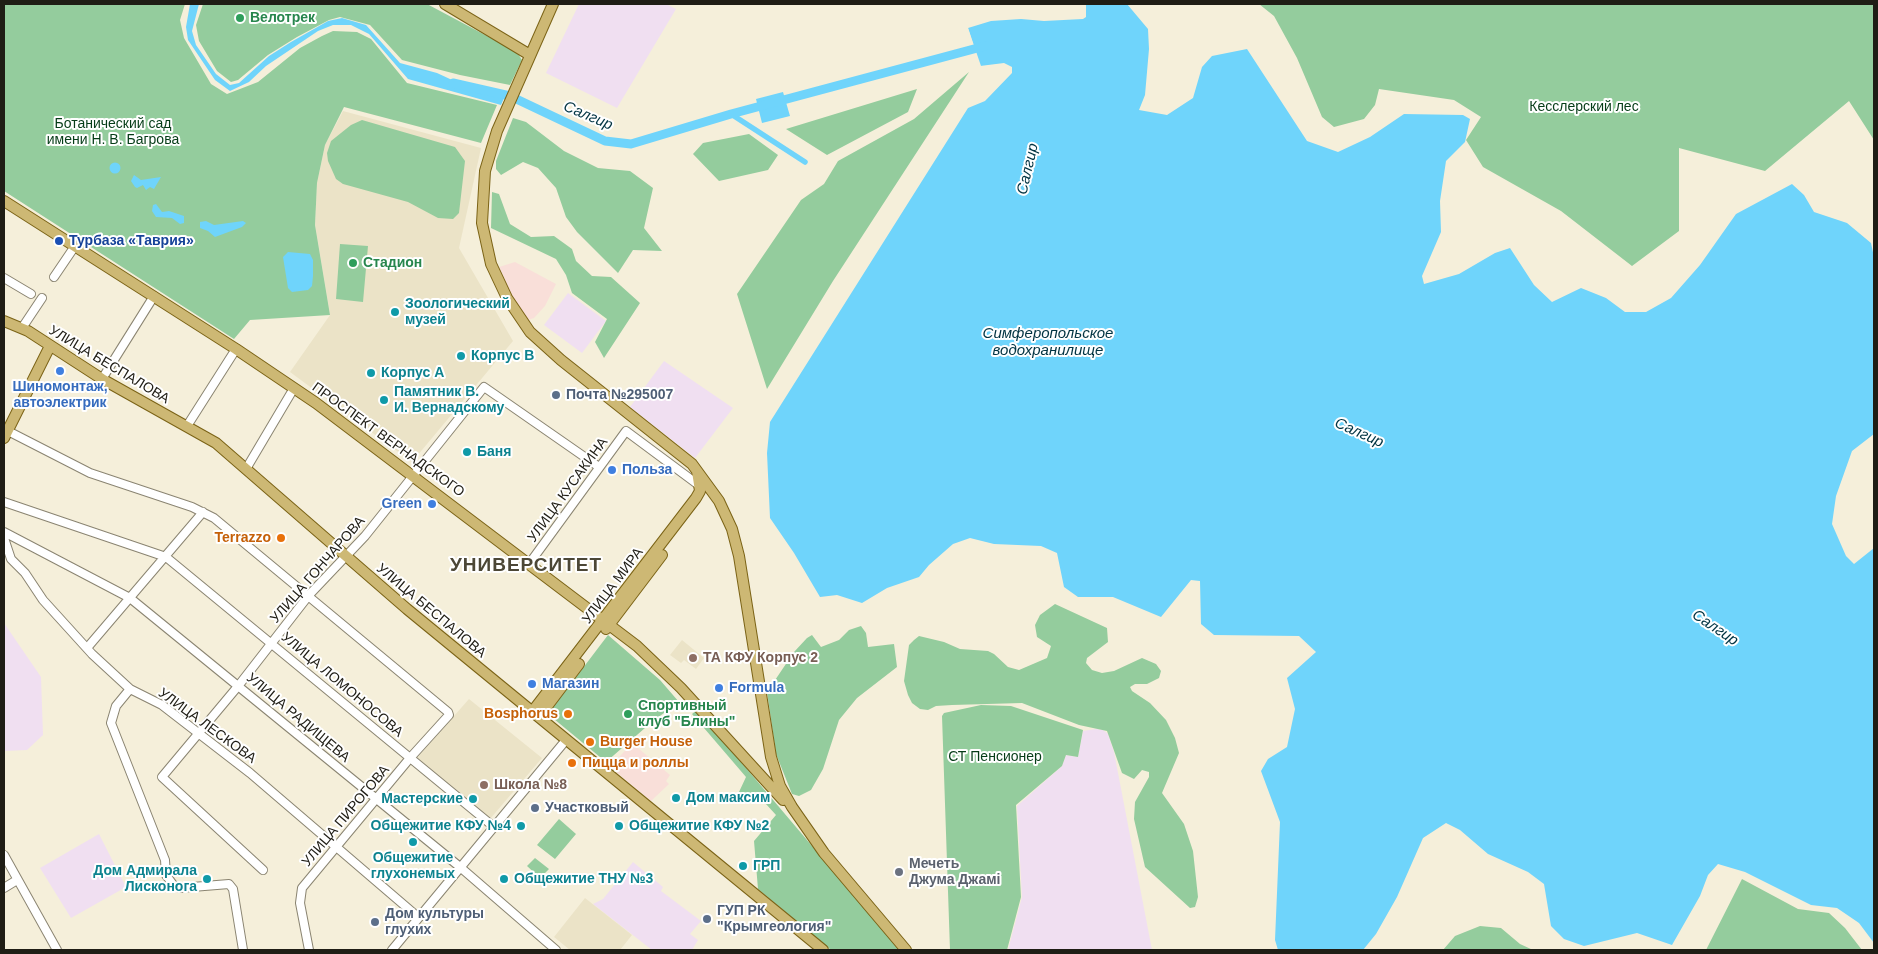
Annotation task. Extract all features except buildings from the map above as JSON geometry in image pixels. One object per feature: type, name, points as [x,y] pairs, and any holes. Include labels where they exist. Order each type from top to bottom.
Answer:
[{"type":"main road","points":[[445,4],[530,55]]},
{"type":"main road","points":[[553,4],[505,111],[489,152],[482,197],[485,239],[495,274],[518,317],[544,346],[663,440],[697,470],[711,488],[728,519],[737,547],[773,765],[780,786],[798,817],[824,853]]},
{"type":"main road","name":"ПРОСПЕКТ ВЕРНАДСКОГО","points":[[4,201],[294,388],[414,475],[606,623],[663,670],[727,738],[773,793],[798,817]]},
{"type":"main road","name":"УЛИЦА БЕСПАЛОВА","points":[[4,321],[22,328],[102,379],[216,443],[346,556],[535,715],[823,950]]},
{"type":"main road","points":[[5,433],[50,346]]},
{"type":"main road","points":[[697,470],[700,486]]},
{"type":"main road","name":"УЛИЦА МИРА","points":[[606,623],[696,498],[700,491],[700,486]]},
{"type":"main road","points":[[711,488],[733,547],[773,793],[906,950]]},
{"type":"main road","name":"УЛИЦА МИРА","points":[[535,715],[711,488]]},
{"type":"street","points":[[54,277],[75,246]]},
{"type":"street","points":[[4,278],[31,294]]},
{"type":"street","points":[[102,379],[154,296]]},
{"type":"street","points":[[22,328],[42,298]]},
{"type":"street","points":[[187,426],[236,349]]},
{"type":"street","name":"УЛИЦА ГОНЧАРОВА","points":[[264,870],[162,777],[239,685],[309,595],[366,536],[484,387],[599,467]]},
{"type":"street","points":[[246,469],[294,388]]},
{"type":"street","name":"УЛИЦА КУСАКИНА","points":[[529,564],[626,431],[700,486]]},
{"type":"street","points":[[5,433],[90,473],[203,512],[214,518],[309,595]]},
{"type":"street","name":"УЛИЦА ЛОМОНОСОВА","points":[[4,502],[166,557],[494,827]]},
{"type":"street","points":[[87,648],[203,512]]},
{"type":"street","name":"УЛИЦА РАДИЩЕВА","points":[[4,532],[130,598],[460,867],[556,950]]},
{"type":"street","name":"УЛИЦА ЛЕСКОВА","points":[[4,538],[12,559],[25,573],[43,600],[87,648],[130,689],[162,705],[199,733],[418,917]]},
{"type":"street","name":"УЛИЦА ПИРОГОВА","points":[[309,595],[448,712],[449,715],[410,758],[302,888],[300,894],[309,950]]},
{"type":"street","points":[[130,689],[116,706],[111,723],[165,860],[166,874],[174,886],[180,888],[229,884],[233,889],[243,950]]},
{"type":"street","points":[[392,950],[566,740]]},
{"type":"street","points":[[4,855],[56,950]]},
{"type":"street","points":[[4,888],[17,880]]},
{"type":"shaded area","points":[[579,4],[666,4],[676,9],[617,108],[546,73]]},
{"type":"shaded area","points":[[343,111],[481,148],[459,248],[513,341],[412,462],[290,372],[330,315],[315,225],[317,183],[325,145]]},
{"type":"shaded area","points":[[515,262],[556,284],[545,306],[534,318],[528,320],[512,296],[499,267]]},
{"type":"shaded area","points":[[568,293],[606,321],[582,353],[544,325]]},
{"type":"shaded area","points":[[664,361],[733,408],[695,458],[630,407]]},
{"type":"shaded area","points":[[4,623],[41,677],[43,735],[27,750],[4,751]]},
{"type":"shaded area","points":[[682,640],[704,658],[696,669],[684,660],[681,663],[670,655]]},
{"type":"shaded area","name":"Школа №8","points":[[469,699],[542,758],[490,819],[416,759]]},
{"type":"shaded area","points":[[1103,730],[1108,734],[1114,752],[1152,950],[1008,950],[1022,897],[1017,806],[1062,766],[1066,755],[1078,757],[1083,731]]},
{"type":"shaded area","points":[[632,743],[670,775],[666,781],[669,784],[651,801],[610,767]]},
{"type":"shaded area","points":[[99,834],[126,887],[71,918],[40,868]]},
{"type":"shaded area","points":[[633,862],[663,887],[661,891],[701,921],[690,934],[698,940],[692,950],[652,950],[593,904],[603,899]]},
{"type":"shaded area","points":[[585,898],[632,935],[620,950],[570,950],[554,937]]},
{"type":"green space","name":"Ботанический сад имени Н. В. Багрова","points":[[4,4],[185,4],[180,20],[184,38],[211,84],[227,94],[258,82],[300,48],[322,36],[333,31],[357,32],[371,39],[407,83],[497,105],[481,143],[344,107],[325,145],[317,183],[315,225],[330,315],[250,320],[234,339],[4,191]]},
{"type":"green space","points":[[203,4],[427,4],[517,52],[522,60],[510,85],[460,75],[402,60],[370,25],[340,17],[329,20],[297,37],[268,55],[238,80],[231,82],[217,71],[199,41],[196,25]]},
{"type":"green space","name":"Кесслерский лес","points":[[1259,4],[1874,4],[1874,140],[1849,101],[1765,171],[1679,148],[1679,231],[1632,266],[1561,211],[1483,167],[1466,140],[1481,117],[1454,100],[1379,89],[1375,105],[1364,119],[1334,127],[1322,117],[1297,58],[1274,16]]},
{"type":"green space","points":[[969,72],[833,281],[767,389],[737,294],[801,200],[824,184],[838,161],[914,119]]},
{"type":"green space","points":[[917,89],[908,112],[827,155],[786,129]]},
{"type":"green space","points":[[513,118],[526,122],[564,151],[598,168],[630,171],[653,188],[644,228],[662,251],[633,250],[618,273],[577,232],[566,217],[556,188],[538,168],[523,162],[501,175],[496,169],[496,161]]},
{"type":"green space","points":[[362,120],[455,147],[465,161],[459,213],[453,219],[438,218],[408,202],[343,184],[336,179],[328,161],[327,153],[331,141],[351,125]]},
{"type":"green space","points":[[749,134],[778,155],[768,170],[719,181],[693,154],[703,143]]},
{"type":"green space","points":[[492,192],[499,194],[510,224],[531,237],[554,236],[572,249],[576,261],[592,276],[611,277],[640,303],[604,358],[595,342],[607,319],[572,293],[566,275],[556,259],[491,228]]},
{"type":"green space","name":"Стадион","points":[[340,244],[368,246],[363,302],[336,299]]},
{"type":"green space","points":[[1055,604],[1107,628],[1108,642],[1087,658],[1086,663],[1092,670],[1102,673],[1114,671],[1142,658],[1156,664],[1161,671],[1159,678],[1147,684],[1135,684],[1130,687],[1132,691],[1150,703],[1166,720],[1175,738],[1179,753],[1162,793],[1184,824],[1193,851],[1198,897],[1195,907],[1190,908],[1145,867],[1134,819],[1135,802],[1149,777],[1149,772],[1142,770],[1134,779],[1122,773],[1107,731],[1079,725],[1022,703],[936,706],[928,710],[920,709],[912,703],[908,695],[904,681],[909,645],[919,636],[944,642],[960,649],[988,651],[1008,667],[1019,670],[1047,658],[1051,646],[1037,637],[1035,625],[1040,615]]},
{"type":"green space","points":[[861,626],[866,633],[868,647],[894,644],[897,667],[857,698],[839,720],[823,769],[811,790],[799,796],[792,794],[776,754],[767,692],[794,652],[807,638],[812,635],[821,647],[839,640],[849,630]]},
{"type":"green space","points":[[608,635],[660,680],[679,702],[653,721],[606,762],[548,714]]},
{"type":"green space","name":"СТ Пенсионер","points":[[981,705],[1011,706],[1083,730],[1078,757],[1066,755],[1062,766],[1016,805],[1021,897],[1007,950],[950,950],[942,716],[944,713]]},
{"type":"green space","points":[[697,710],[900,950],[831,950],[758,889],[754,841],[776,815],[755,792],[748,800],[739,792],[746,777],[692,714]]},
{"type":"green space","points":[[559,819],[576,834],[555,859],[537,845]]},
{"type":"green space","points":[[535,858],[549,869],[540,878],[527,866]]},
{"type":"green space","points":[[1742,879],[1798,909],[1829,913],[1845,928],[1862,950],[1706,950]]},
{"type":"green space","points":[[1480,926],[1501,928],[1520,944],[1533,950],[1443,950],[1455,936]]},
{"type":"water","points":[[190,4],[199,4],[192,31],[196,45],[216,74],[230,85],[239,83],[269,56],[291,42],[328,21],[342,18],[366,25],[400,63],[437,73],[478,92],[498,94],[507,91],[501,105],[408,79],[369,34],[351,25],[333,25],[318,31],[266,66],[249,82],[230,91],[215,80],[188,40],[186,27]]},
{"type":"water","name":"Симферопольское водохранилище","points":[[1086,4],[1127,4],[1148,29],[1149,49],[1145,95],[1139,110],[1167,115],[1193,98],[1202,67],[1212,56],[1247,49],[1307,141],[1338,152],[1370,137],[1404,114],[1463,115],[1470,119],[1465,142],[1446,161],[1440,201],[1441,232],[1422,276],[1424,284],[1459,274],[1495,253],[1510,248],[1534,285],[1552,302],[1581,288],[1606,298],[1625,312],[1646,312],[1671,298],[1700,265],[1736,214],[1792,184],[1804,195],[1814,212],[1847,223],[1871,243],[1874,257],[1874,434],[1852,451],[1836,496],[1832,524],[1846,556],[1854,564],[1874,548],[1874,943],[1859,923],[1837,908],[1811,905],[1745,872],[1718,864],[1708,875],[1700,896],[1672,945],[1637,933],[1584,946],[1564,939],[1551,926],[1544,884],[1528,872],[1488,854],[1460,830],[1446,823],[1423,838],[1397,897],[1376,934],[1363,950],[1278,950],[1275,940],[1280,822],[1261,771],[1268,759],[1287,747],[1295,709],[1287,678],[1316,652],[1299,636],[1214,635],[1201,624],[1200,581],[1191,580],[1161,617],[1113,597],[1078,597],[1064,587],[1057,553],[1041,546],[994,544],[970,538],[953,544],[929,565],[919,577],[887,588],[862,603],[837,595],[820,597],[794,553],[770,518],[767,453],[770,422],[968,108],[985,101],[1012,73],[1012,67],[1004,63],[980,66],[968,28],[991,21],[1083,19],[1086,17]]},
{"type":"water","points":[[783,92],[790,116],[762,123],[756,99]]},
{"type":"water","points":[[113,163],[117,163],[120,168],[119,172],[113,173],[110,170],[110,166]]},
{"type":"water","points":[[134,175],[141,180],[161,177],[154,189],[150,187],[146,190],[143,185],[135,187],[131,181]]},
{"type":"water","points":[[156,204],[162,212],[169,211],[184,216],[184,223],[180,224],[172,218],[156,217],[152,211],[153,205]]},
{"type":"water","points":[[206,221],[214,225],[243,221],[246,223],[242,227],[215,237],[208,231],[200,228],[200,222]]},
{"type":"water","points":[[288,252],[310,254],[313,260],[313,276],[312,286],[308,290],[292,292],[288,288],[283,257]]},
{"type":"pier","points":[[966,28],[968,28],[981,66],[978,68]]},
{"type":"waterway","name":"Салгир","points":[[453,83],[510,96],[605,141],[631,144],[731,114],[985,46]]},
{"type":"waterway","points":[[731,114],[805,162]]},
{"type":"place","name":"Велотрек","points":[[240,18]]},
{"type":"place","name":"Турбаза «Таврия»","points":[[59,241]]},
{"type":"place","name":"Стадион","points":[[353,263]]},
{"type":"place","name":"Зоологический музей","points":[[395,312]]},
{"type":"place","name":"Корпус В","points":[[461,356]]},
{"type":"place","name":"Шиномонтаж, автоэлектрик","points":[[60,371]]},
{"type":"place","name":"Корпус А","points":[[371,373]]},
{"type":"place","name":"Почта №295007","points":[[556,395]]},
{"type":"place","name":"Памятник В. И. Вернадскому","points":[[384,400]]},
{"type":"place","name":"Баня","points":[[467,452]]},
{"type":"place","name":"Польза","points":[[612,470]]},
{"type":"place","name":"Green","points":[[432,504]]},
{"type":"place","name":"Terrazzo","points":[[281,538]]},
{"type":"place","name":"ТА КФУ Корпус 2","points":[[693,658]]},
{"type":"place","name":"Магазин","points":[[532,684]]},
{"type":"place","name":"Formula","points":[[719,688]]},
{"type":"place","name":"Bosphorus","points":[[568,714]]},
{"type":"place","name":"Спортивный клуб \"Блины\"","points":[[628,714]]},
{"type":"place","name":"Burger House","points":[[590,742]]},
{"type":"place","name":"Пицца и роллы","points":[[572,763]]},
{"type":"place","name":"Школа №8","points":[[484,785]]},
{"type":"place","name":"Дом максим","points":[[676,798]]},
{"type":"place","name":"Мастерские","points":[[473,799]]},
{"type":"place","name":"Участковый","points":[[535,808]]},
{"type":"place","name":"Общежитие КФУ №4","points":[[521,826]]},
{"type":"place","name":"Общежитие КФУ №2","points":[[619,826]]},
{"type":"place","name":"Общежитие глухонемых","points":[[413,842]]},
{"type":"place","name":"ГРП","points":[[743,866]]},
{"type":"place","name":"Мечеть Джума Джамі","points":[[899,872]]},
{"type":"place","name":"Дом Адмирала Лисконога","points":[[207,879]]},
{"type":"place","name":"Общежитие ТНУ №3","points":[[504,879]]},
{"type":"place","name":"ГУП РК \"Крымгеология\"","points":[[707,919]]},
{"type":"place","name":"Дом культуры глухих","points":[[375,922]]},
{"type":"district","name":"УНИВЕРСИТЕТ","points":[[526,566]]}]
